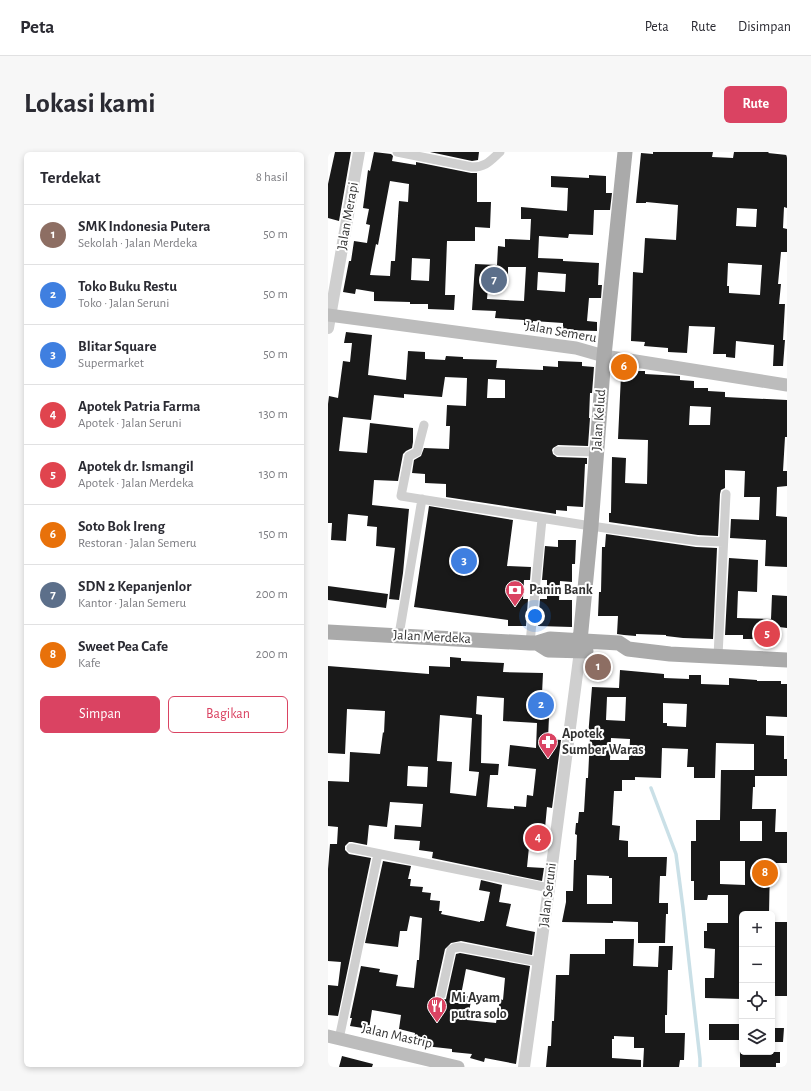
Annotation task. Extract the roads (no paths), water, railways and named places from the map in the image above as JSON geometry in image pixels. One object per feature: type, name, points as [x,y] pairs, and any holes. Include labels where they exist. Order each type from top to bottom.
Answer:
[{"type":"main road","name":"Jalan Kelud","points":[[580,646],[604,356],[625,152]]},
{"type":"main road","name":"Jalan Semeru","points":[[329,319],[576,348],[604,356],[787,385]]},
{"type":"main road","name":"Jalan Merdeka","points":[[328,632],[533,643],[550,639],[580,646],[619,643],[628,649],[787,660]]},
{"type":"main road","name":"Jalan Mastrip","points":[[334,1038],[458,1067]]},
{"type":"street","name":"Jalan Merapi","points":[[329,319],[359,152]]},
{"type":"street","points":[[397,152],[472,167],[486,165],[500,152]]},
{"type":"street","points":[[424,425],[417,452],[409,456],[401,496],[542,519],[697,540],[723,542]]},
{"type":"street","points":[[558,451],[596,452]]},
{"type":"street","points":[[718,656],[726,494]]},
{"type":"street","points":[[399,635],[422,499]]},
{"type":"street","points":[[533,643],[542,519]]},
{"type":"street","name":"Jalan Seruni","points":[[524,1067],[580,646]]},
{"type":"street","points":[[352,848],[549,888]]},
{"type":"street","points":[[334,1038],[378,854]]},
{"type":"street","points":[[441,995],[451,950],[454,948],[460,947],[539,962]]},
{"type":"waterway","points":[[651,788],[676,854],[700,1067]]},
{"type":"place","name":"SDN 2 Kepanjenlor","points":[[494,280]]},
{"type":"place","name":"Soto Bok Ireng","points":[[624,367]]},
{"type":"place","name":"Blitar Square","points":[[464,561]]},
{"type":"place","name":"Panin Bank","points":[[515,607]]},
{"type":"place","name":"Apotek dr. Ismangil","points":[[767,634]]},
{"type":"place","name":"SMK Indonesia Putera","points":[[598,667]]},
{"type":"place","name":"Toko Buku Restu","points":[[541,705]]},
{"type":"place","name":"Apotek Sumber Waras","points":[[548,759]]},
{"type":"place","name":"Apotek Patria Farma","points":[[538,838]]},
{"type":"place","name":"Sweet Pea Cafe","points":[[765,873]]},
{"type":"place","name":"Mi Ayam putra solo","points":[[437,1023]]}]
